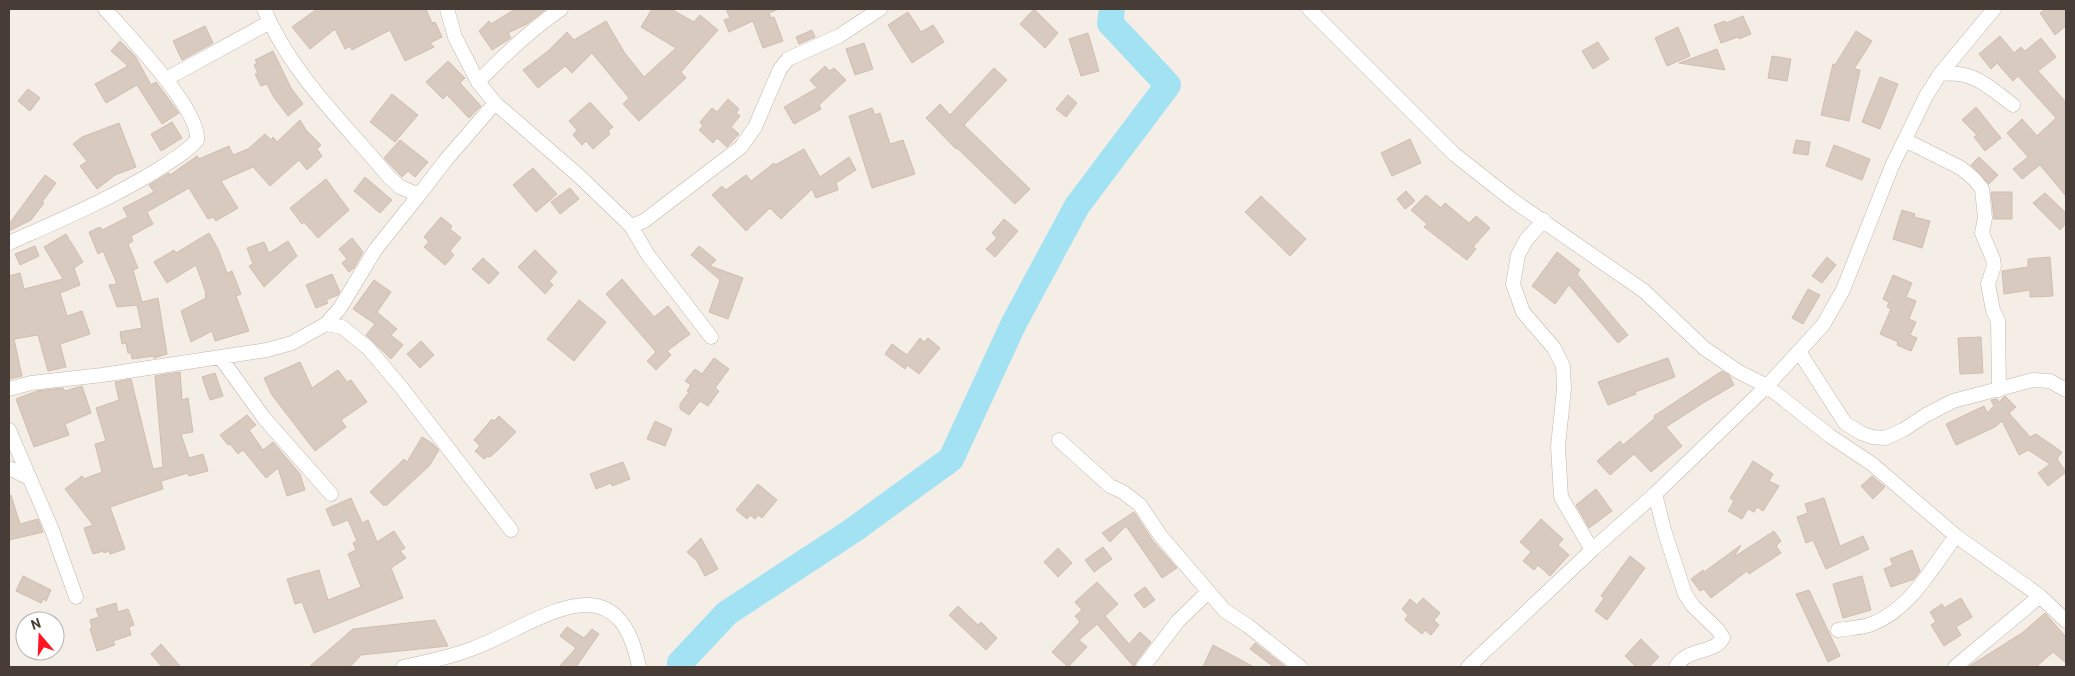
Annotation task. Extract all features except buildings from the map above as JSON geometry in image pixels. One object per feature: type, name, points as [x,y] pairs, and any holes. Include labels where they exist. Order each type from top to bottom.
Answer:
[{"type":"street","points":[[9,243],[67,218],[130,187],[192,146],[197,140],[198,132],[192,118],[166,79],[105,9]]},
{"type":"street","points":[[264,9],[288,55],[330,109],[389,177],[400,187],[419,195]]},
{"type":"street","points":[[447,9],[455,37],[478,82],[496,103],[578,175],[631,226],[648,255],[711,337]]},
{"type":"street","points":[[478,82],[520,40],[561,9]]},
{"type":"street","points":[[631,226],[644,221],[740,146],[755,127],[780,69],[788,59],[839,36],[880,9]]},
{"type":"street","points":[[1309,9],[1454,154],[1511,199],[1544,220],[1644,291],[1704,348],[1739,372],[1767,386],[1830,436],[1872,464],[1956,536],[2040,596],[2066,621]]},
{"type":"street","points":[[1468,667],[1592,550],[1655,494],[1767,386],[1823,325],[1843,290],[1892,166],[1926,96],[1940,74],[1994,9]]},
{"type":"street","points":[[166,79],[270,22]]},
{"type":"street","points":[[1940,74],[1967,74],[2013,105]]},
{"type":"street","points":[[9,389],[51,380],[102,376],[267,350],[292,343],[326,324],[340,308],[375,250],[446,161],[496,103]]},
{"type":"street","points":[[1905,140],[1961,168],[1974,178],[1982,189],[1985,218],[1982,233],[1994,266],[1988,284],[1993,310],[1998,321],[1999,390]]},
{"type":"street","points":[[1544,220],[1526,240],[1518,255],[1513,284],[1523,312],[1554,348],[1563,366],[1564,389],[1558,446],[1561,497],[1592,550]]},
{"type":"street","points":[[326,324],[342,327],[368,348],[401,387],[511,530]]},
{"type":"street","points":[[1800,352],[1845,423],[1872,438],[1885,438],[1903,430],[1926,415],[1954,401],[2033,380],[2050,381],[2066,390]]},
{"type":"street","points":[[220,357],[264,418],[331,494]]},
{"type":"street","points":[[9,430],[52,530],[76,597]]},
{"type":"street","points":[[1059,440],[1110,486],[1123,492],[1140,505],[1160,535],[1225,611],[1248,625],[1300,667]]},
{"type":"street","points":[[9,468],[29,478]]},
{"type":"street","points":[[1655,494],[1665,533],[1685,594],[1693,606],[1718,630],[1722,638],[1719,644],[1687,656],[1676,667]]},
{"type":"street","points":[[1838,630],[1871,624],[1891,614],[1918,589],[1956,536]]},
{"type":"street","points":[[1143,667],[1178,621],[1208,592]]},
{"type":"street","points":[[1955,667],[2040,596]]},
{"type":"street","points":[[403,667],[474,648],[554,611],[578,604],[597,604],[610,612],[630,638],[636,652],[639,667]]},
{"type":"waterway","points":[[680,667],[680,663],[727,613],[852,531],[951,459],[1014,323],[1077,206],[1168,85],[1110,23],[1112,9]]}]
